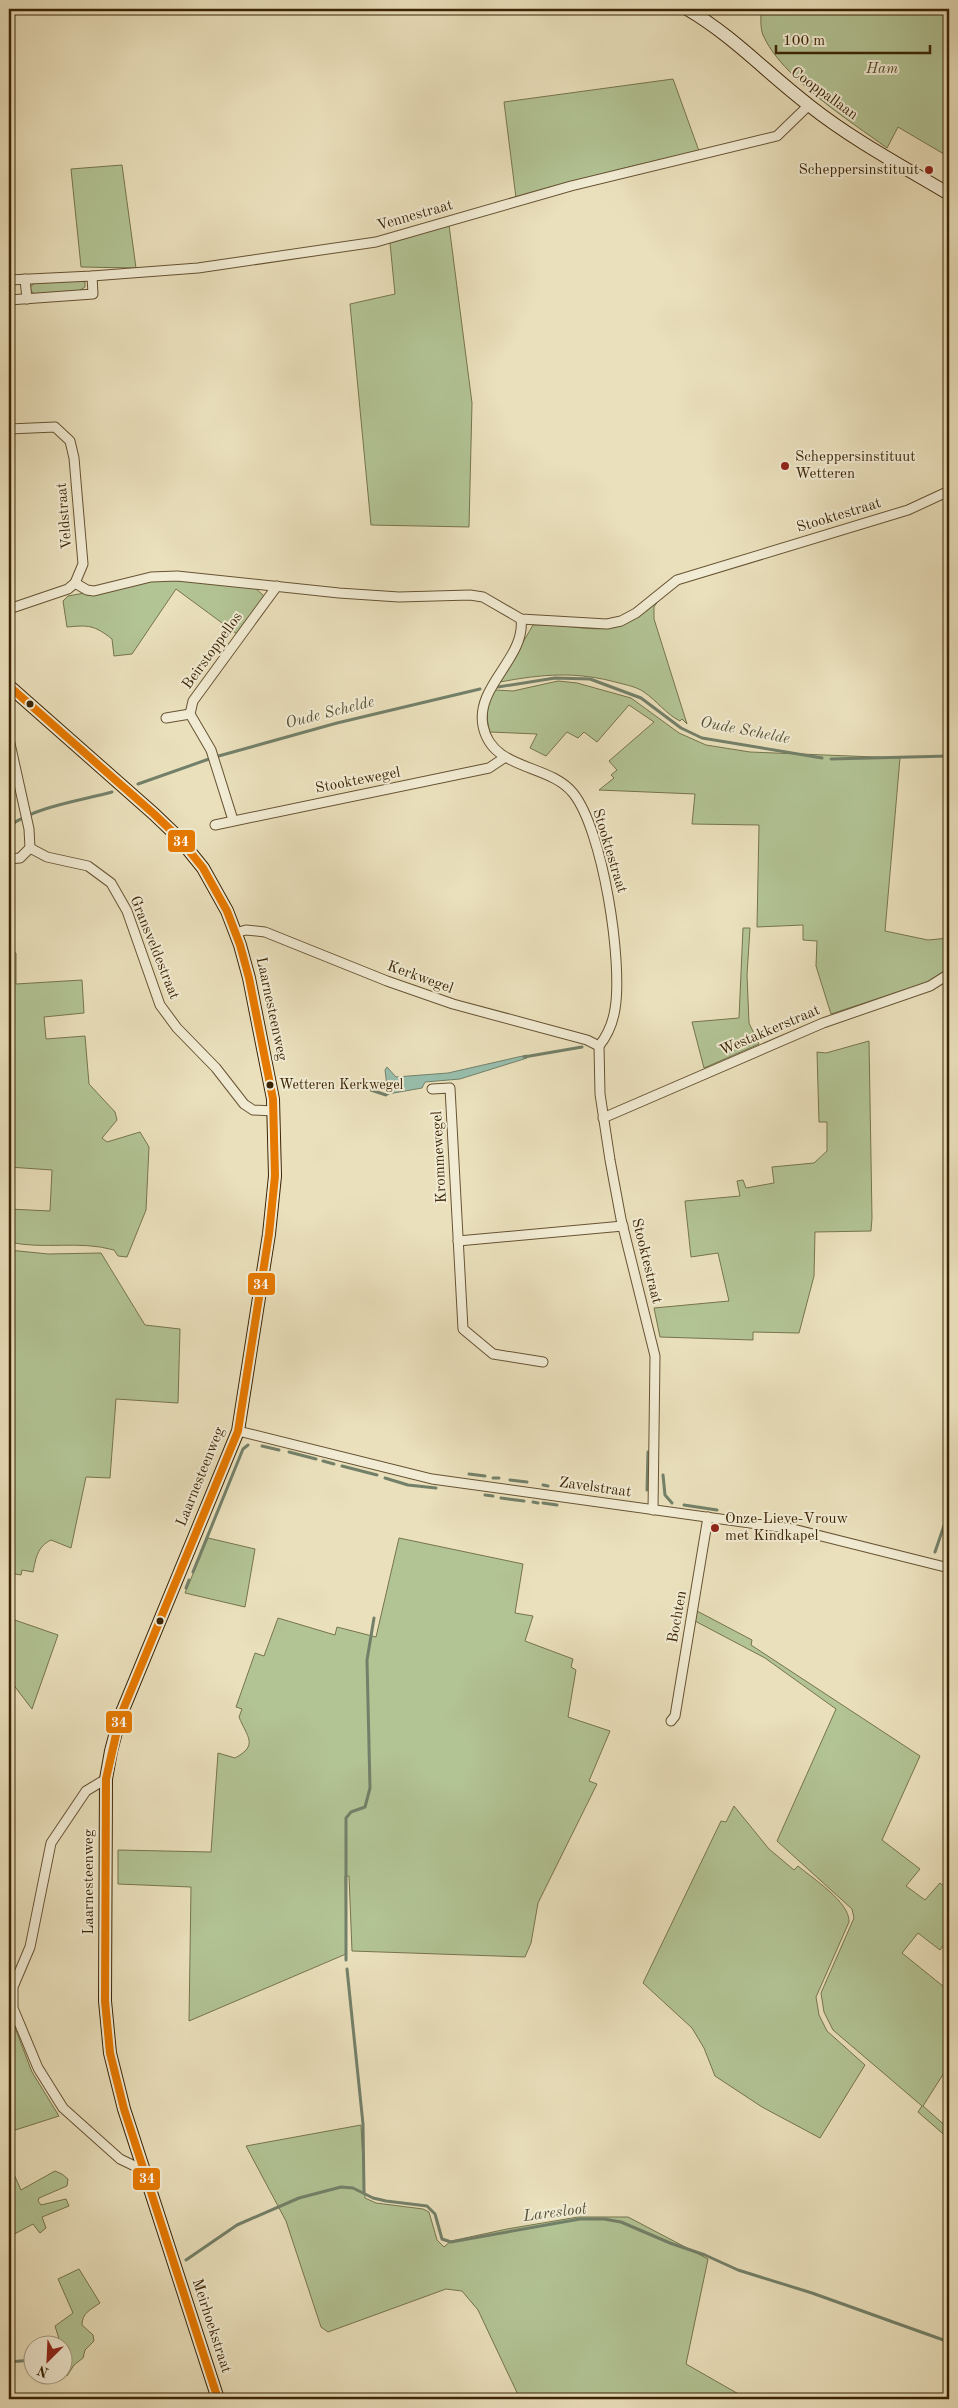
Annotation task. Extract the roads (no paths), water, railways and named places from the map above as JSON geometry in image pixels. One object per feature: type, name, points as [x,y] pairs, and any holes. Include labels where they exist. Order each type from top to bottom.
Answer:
[{"type":"street","name":"Cooppallaan","points":[[687,9],[723,32],[809,105],[883,155],[949,194]]},
{"type":"street","name":"Vennestraat","points":[[9,280],[92,276],[214,266],[376,242],[580,184],[777,136],[809,105]]},
{"type":"street","points":[[9,300],[93,294],[92,276]]},
{"type":"street","points":[[25,279],[27,299]]},
{"type":"street","name":"Veldstraat","points":[[9,429],[55,427],[70,441],[74,458],[82,564],[75,583]]},
{"type":"street","name":"Stooktestraat","points":[[653,1510],[655,1356],[623,1226],[600,1094],[599,1046],[606,1037],[615,1011],[617,993],[610,901],[599,856],[583,810],[573,792],[562,782],[504,758],[492,746],[483,727],[482,713],[489,694],[520,636],[522,628],[521,619],[607,624],[621,621],[636,613],[677,580],[908,510],[949,491]]},
{"type":"street","points":[[9,609],[58,593],[68,589],[75,583],[87,590],[94,591],[151,577],[178,576],[398,597],[470,595],[483,598],[521,619]]},
{"type":"street","name":"Beirstoppellos","points":[[232,820],[211,750],[190,714],[193,701],[278,586]]},
{"type":"street","name":"Laarnesteenweg","points":[[9,686],[178,837],[203,868],[227,911],[249,978],[274,1111],[276,1168],[269,1234],[238,1431],[120,1717],[110,1751],[106,1779],[105,2001],[108,2034],[113,2066],[124,2109],[174,2264]]},
{"type":"street","points":[[166,718],[190,714]]},
{"type":"street","points":[[9,739],[28,824],[30,848],[20,858],[9,859]]},
{"type":"street","name":"Stooktewegel","points":[[215,825],[488,768],[504,758]]},
{"type":"street","name":"Gransveldestraat","points":[[30,848],[47,857],[88,866],[111,883],[127,911],[160,1005],[177,1028],[216,1068],[244,1104],[253,1110],[274,1111]]},
{"type":"street","name":"Kerkwegel","points":[[235,933],[246,930],[264,932],[387,981],[453,1004],[587,1040],[599,1046]]},
{"type":"street","name":"Westakkerstraat","points":[[603,1118],[823,1023],[930,986],[949,974]]},
{"type":"street","name":"Krommewegel","points":[[432,1089],[450,1088],[463,1329],[493,1354],[543,1362]]},
{"type":"street","points":[[458,1241],[623,1226]]},
{"type":"street","name":"Zavelstraat","points":[[238,1431],[432,1479],[793,1529],[949,1568]]},
{"type":"street","name":"Bochten","points":[[671,1721],[675,1716],[708,1517]]},
{"type":"street","points":[[106,1779],[86,1791],[51,1842],[30,1947],[13,1987],[12,1998],[13,2008],[38,2068],[47,2086],[63,2108],[120,2158],[145,2171]]},
{"type":"street","name":"Meirhoekstraat","points":[[174,2264],[218,2399]]},
{"type":"waterway","name":"Oude Schelde","points":[[498,687],[555,678],[590,679],[641,698],[681,728],[702,738],[822,758]]},
{"type":"waterway","name":"Oude Schelde","points":[[215,757],[337,723],[480,689]]},
{"type":"waterway","name":"Oude Schelde","points":[[831,759],[949,756]]},
{"type":"waterway","name":"Oude Schelde","points":[[138,784],[209,759]]},
{"type":"waterway","points":[[9,826],[20,819],[46,809],[112,792]]},
{"type":"waterway","points":[[524,1057],[582,1047]]},
{"type":"waterway","points":[[371,1090],[386,1095],[391,1090]]},
{"type":"waterway","points":[[193,1572],[243,1449],[248,1445]]},
{"type":"waterway","points":[[262,1446],[279,1450]]},
{"type":"waterway","points":[[289,1452],[316,1459]]},
{"type":"waterway","points":[[647,1490],[648,1452]]},
{"type":"waterway","points":[[323,1461],[334,1464]]},
{"type":"waterway","points":[[342,1466],[377,1475]]},
{"type":"waterway","points":[[469,1474],[485,1476]]},
{"type":"waterway","points":[[663,1475],[665,1495],[672,1503]]},
{"type":"waterway","points":[[385,1478],[408,1485],[436,1488]]},
{"type":"waterway","points":[[493,1478],[499,1478]]},
{"type":"waterway","points":[[510,1480],[527,1482]]},
{"type":"waterway","points":[[543,1485],[548,1486]]},
{"type":"waterway","points":[[485,1495],[493,1496]]},
{"type":"waterway","points":[[501,1498],[524,1501]]},
{"type":"waterway","points":[[533,1502],[538,1503]]},
{"type":"waterway","points":[[543,1503],[557,1505]]},
{"type":"waterway","points":[[684,1505],[717,1510]]},
{"type":"waterway","points":[[935,1552],[949,1511]]},
{"type":"waterway","points":[[186,1588],[189,1580]]},
{"type":"waterway","points":[[346,1960],[346,1818],[351,1812],[365,1807],[370,1788],[367,1660],[374,1618]]},
{"type":"waterway","points":[[347,1969],[363,2124],[364,2192]]},
{"type":"waterway","name":"Laresloot","points":[[186,2260],[237,2225],[299,2198],[341,2187],[353,2188],[373,2198],[427,2206],[435,2214],[442,2239],[451,2242],[580,2219],[604,2219],[621,2222],[738,2270],[812,2293],[949,2342]]},
{"type":"waterway","name":"Laresloot","points":[[9,2362],[22,2361]]},
{"type":"place","name":"Scheppersinstituut","points":[[929,170]]},
{"type":"place","name":"Scheppersinstituut Wetteren","points":[[785,466]]},
{"type":"place","name":"Wetteren Kerkwegel","points":[[270,1085]]},
{"type":"place","name":"Onze-Lieve-Vrouw met Kindkapel","points":[[715,1528]]},
{"type":"park label","name":"Ham","points":[[882,69]]}]
